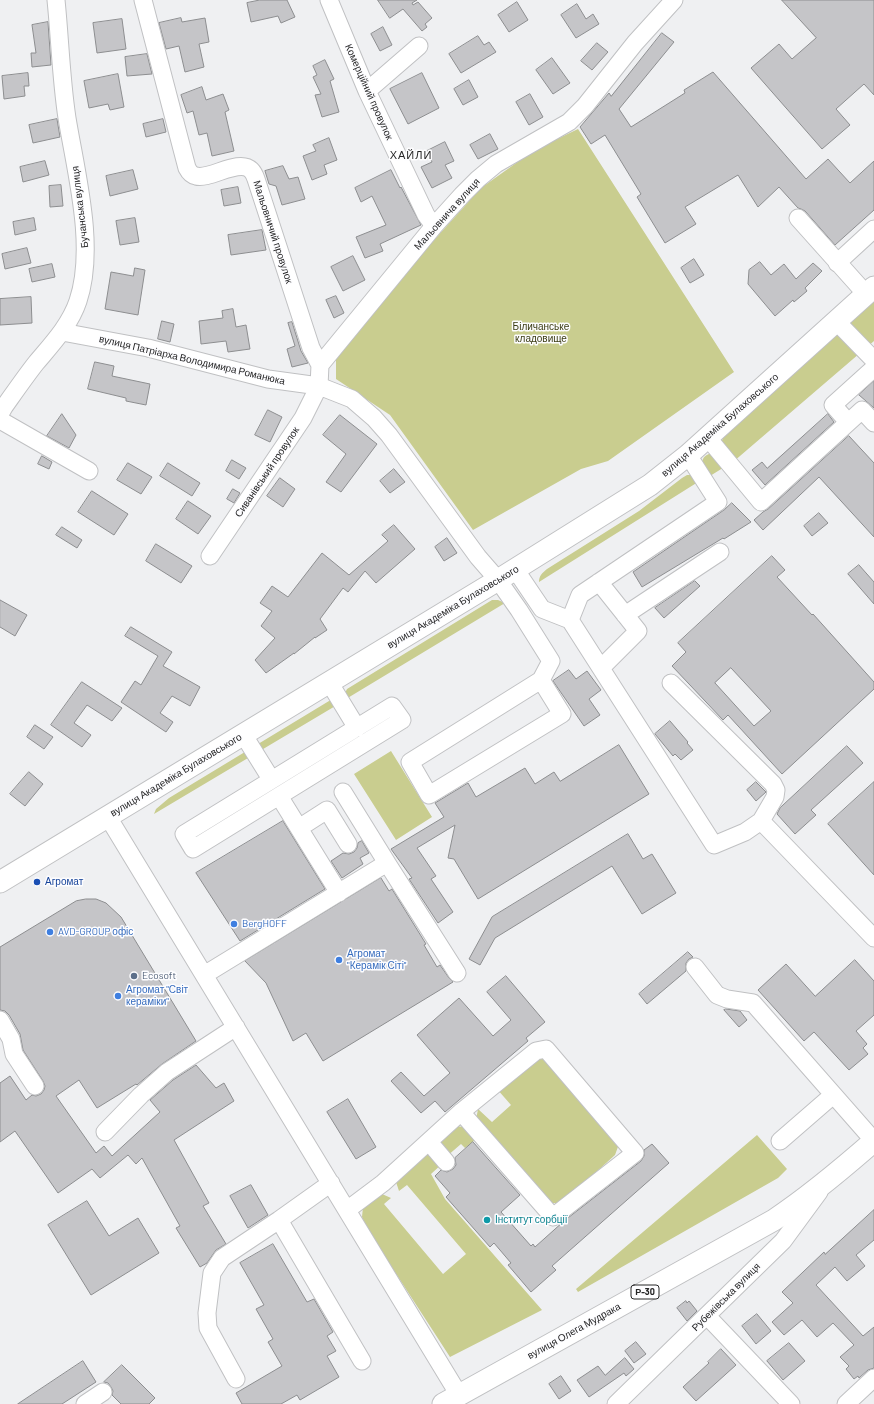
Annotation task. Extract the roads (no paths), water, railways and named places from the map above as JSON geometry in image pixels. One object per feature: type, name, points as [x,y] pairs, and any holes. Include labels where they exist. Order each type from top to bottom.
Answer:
[{"type":"main road","name":"вулиця Академіка Булаховського","points":[[0,882],[498,580],[650,485],[688,456],[870,291]]},
{"type":"main road","name":"Р-30","points":[[827,1182],[874,1141]]},
{"type":"main road","name":"вулиця Олега Мудрака","points":[[451,1400],[774,1220],[827,1182]]},
{"type":"street","name":"Бучанська вулиця","points":[[1,412],[36,364],[62,332],[78,302],[83,279],[86,252],[81,195],[67,116],[56,0]]},
{"type":"street","name":"Мальовничий провулок","points":[[143,0],[187,168],[190,173],[196,177],[238,167],[251,170],[256,179],[311,348],[320,365]]},
{"type":"street","name":"Комерційний провулок","points":[[329,0],[367,90],[426,215],[434,226]]},
{"type":"street","name":"Мальовнича вулиця","points":[[320,365],[434,226],[478,178],[496,164],[569,122],[586,106],[635,44],[674,0]]},
{"type":"street","points":[[367,90],[419,46]]},
{"type":"street","points":[[798,218],[837,263],[870,291]]},
{"type":"street","points":[[837,263],[874,229]]},
{"type":"street","points":[[836,321],[874,360]]},
{"type":"street","name":"вулиця Патріарха Володимира Романюка","points":[[62,332],[148,348],[268,379],[319,386],[352,399],[374,418],[389,435],[478,557],[498,580],[519,610],[551,661],[541,680]]},
{"type":"street","points":[[319,386],[320,365]]},
{"type":"street","points":[[848,422],[833,405],[874,368]]},
{"type":"street","name":"Сиванівський провулок","points":[[210,556],[303,418],[319,386]]},
{"type":"street","points":[[708,438],[761,502],[862,410],[874,423]]},
{"type":"street","points":[[1,412],[89,471]]},
{"type":"street","points":[[570,620],[580,595],[718,502],[688,456]]},
{"type":"street","points":[[626,615],[720,552]]},
{"type":"street","points":[[516,569],[542,609],[570,620],[714,845],[745,832],[761,821],[774,797],[776,790],[773,784],[671,682]]},
{"type":"street","points":[[599,582],[638,631],[601,668]]},
{"type":"street","points":[[541,680],[562,714],[429,795],[410,762],[541,680]]},
{"type":"street","points":[[329,682],[357,728]]},
{"type":"street","points":[[392,706],[402,720],[193,849],[184,834],[357,728],[392,706]]},
{"type":"street","points":[[243,734],[272,780]]},
{"type":"street","points":[[343,792],[457,973]]},
{"type":"street","points":[[279,796],[339,893]]},
{"type":"street","points":[[299,828],[327,810],[348,844]]},
{"type":"street","points":[[108,817],[347,1210],[451,1400]]},
{"type":"street","points":[[761,821],[874,938]]},
{"type":"street","points":[[204,975],[387,863]]},
{"type":"street","points":[[696,967],[718,995],[727,999],[753,1003],[874,1141]]},
{"type":"street","points":[[0,1020],[11,1039],[14,1054],[35,1086]]},
{"type":"street","points":[[105,1132],[141,1095],[167,1072],[236,1027]]},
{"type":"street","points":[[347,1210],[383,1183],[461,1112],[536,1051],[546,1049],[636,1153],[553,1217],[461,1112]]},
{"type":"street","points":[[780,1141],[833,1095]]},
{"type":"street","points":[[429,1142],[446,1162]]},
{"type":"street","name":"Рубежівська вулиця","points":[[616,1404],[783,1241],[827,1182]]},
{"type":"street","points":[[236,1379],[208,1328],[206,1313],[212,1273],[222,1258],[331,1183]]},
{"type":"street","points":[[279,1220],[362,1361]]},
{"type":"street","points":[[707,1316],[792,1404]]},
{"type":"street","points":[[846,1404],[874,1378]]},
{"type":"street","points":[[85,1404],[103,1392]]},
{"type":"place","name":"Агромат","points":[[37,882]]},
{"type":"place","name":"BergHOFF","points":[[234,924]]},
{"type":"place","name":"AVD-GROUP офіс","points":[[50,932]]},
{"type":"place","name":"Агромат \"Керамік Сіті\"","points":[[339,960]]},
{"type":"place","name":"Ecosoft","points":[[134,976]]},
{"type":"place","name":"Агромат \"Світ кераміки\"","points":[[118,996]]},
{"type":"place","name":"Інститут сорбції","points":[[487,1220]]},
{"type":"district","name":"ХАЙЛИ","points":[[411,155]]},
{"type":"park label","name":"Біличанське кладовище","points":[[541,332]]}]
